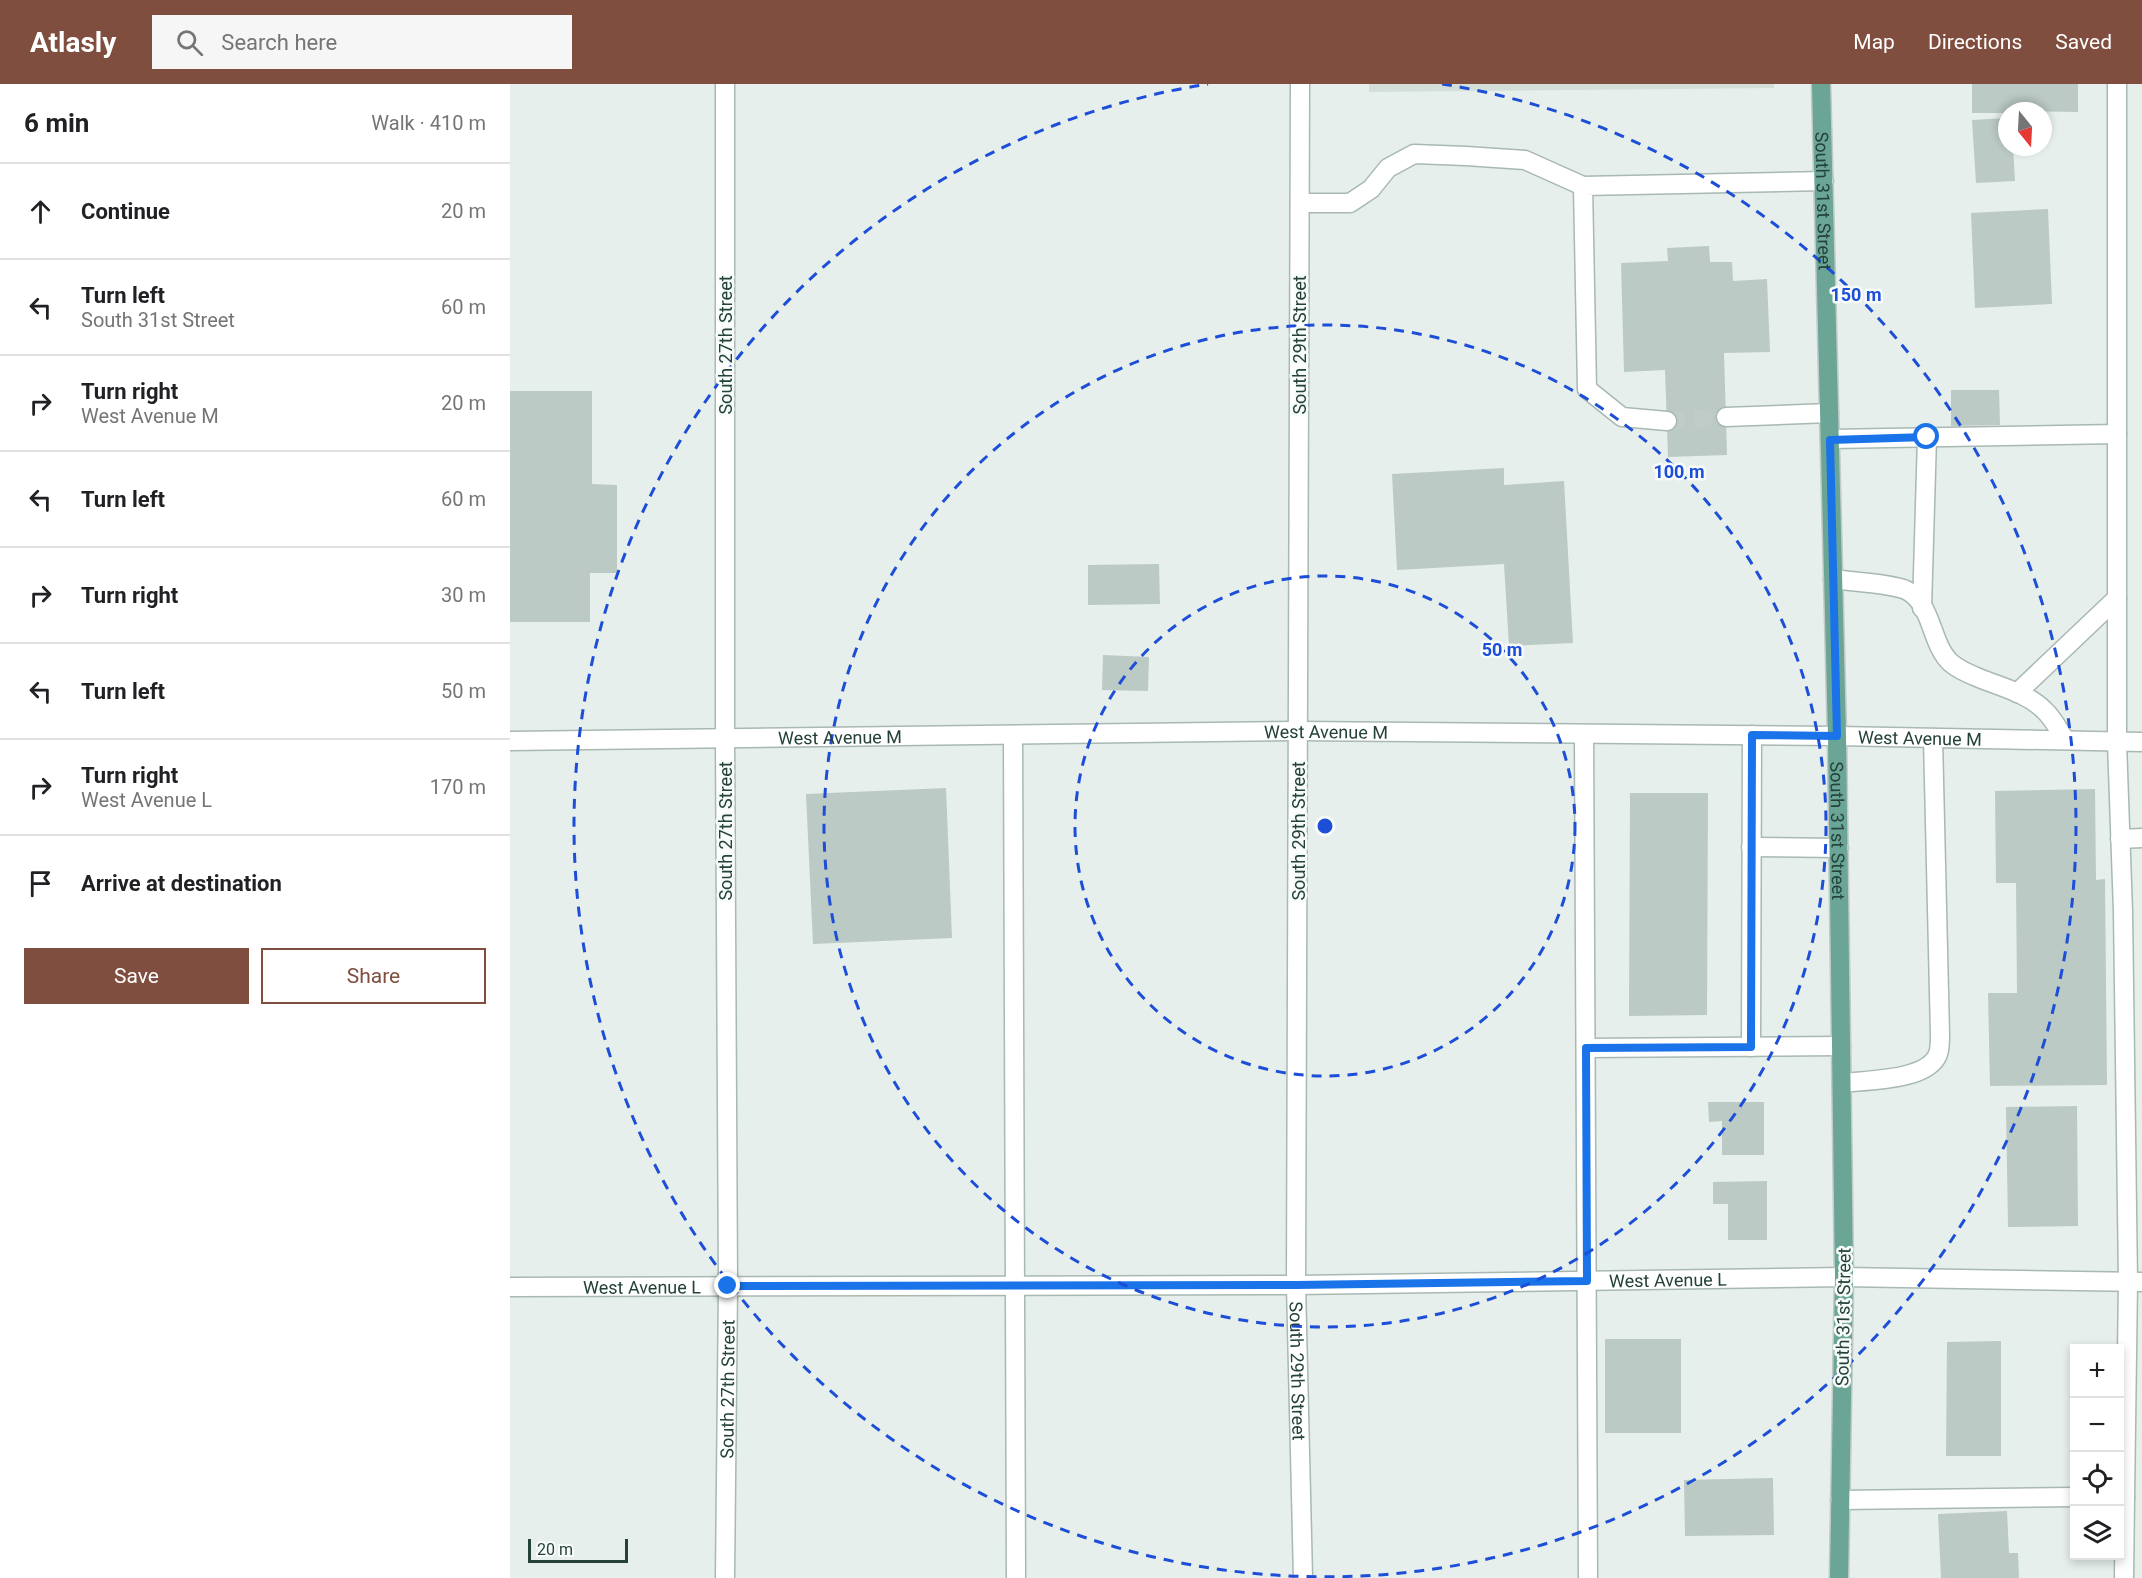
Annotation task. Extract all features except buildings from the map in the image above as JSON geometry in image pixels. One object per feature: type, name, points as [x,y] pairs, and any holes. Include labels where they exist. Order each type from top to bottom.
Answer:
[{"type":"main road","name":"South 31st Street","points":[[1821,84],[1837,736],[1842,1083],[1844,1277],[1839,1578]]},
{"type":"street","name":"South 27th Street","points":[[725,1578],[728,1286],[725,740],[726,84]]},
{"type":"street","name":"South 29th Street","points":[[1300,84],[1296,1285],[1303,1578]]},
{"type":"street","points":[[2117,84],[2118,742],[2120,838],[2133,1001],[2135,1282],[2124,1464]]},
{"type":"street","points":[[1300,203],[1350,203],[1371,189],[1388,168],[1414,154],[1524,160],[1583,186],[1824,181]]},
{"type":"street","points":[[1583,186],[1587,389],[1622,417],[1667,421]]},
{"type":"street","points":[[1726,417],[1829,413]]},
{"type":"street","points":[[1830,440],[2117,434]]},
{"type":"street","points":[[1922,608],[1927,437]]},
{"type":"street","points":[[1833,579],[1905,590],[1918,601],[1938,644],[1951,663],[1961,670],[2037,703],[2046,711],[2065,740]]},
{"type":"street","points":[[2017,693],[2117,598]]},
{"type":"street","name":"West Avenue M","points":[[510,741],[1298,731],[1837,736],[2142,742]]},
{"type":"street","points":[[1584,734],[1588,1578]]},
{"type":"street","points":[[1013,735],[1016,1578]]},
{"type":"street","points":[[1751,1047],[1752,735]]},
{"type":"street","points":[[1842,1083],[1910,1075],[1928,1067],[1938,1055],[1940,1024],[1933,738]]},
{"type":"street","points":[[2120,838],[2142,838]]},
{"type":"street","points":[[1751,848],[1839,848]]},
{"type":"street","points":[[1586,1048],[1841,1046]]},
{"type":"street","name":"West Avenue L","points":[[510,1287],[1296,1285],[1844,1277],[2135,1282]]},
{"type":"street","points":[[1840,1500],[2070,1497]]},
{"type":"street","points":[[2122,1506],[2124,1578]]},
{"type":"shaded area","points":[[1369,84],[1774,84],[1774,88],[1369,92]]},
{"type":"tunnel","points":[[1667,421],[1726,417]]},
{"type":"route","points":[[728,1286],[1296,1285],[1587,1281],[1586,1048],[1751,1047],[1752,735],[1837,736],[1830,440],[1927,437]]}]
